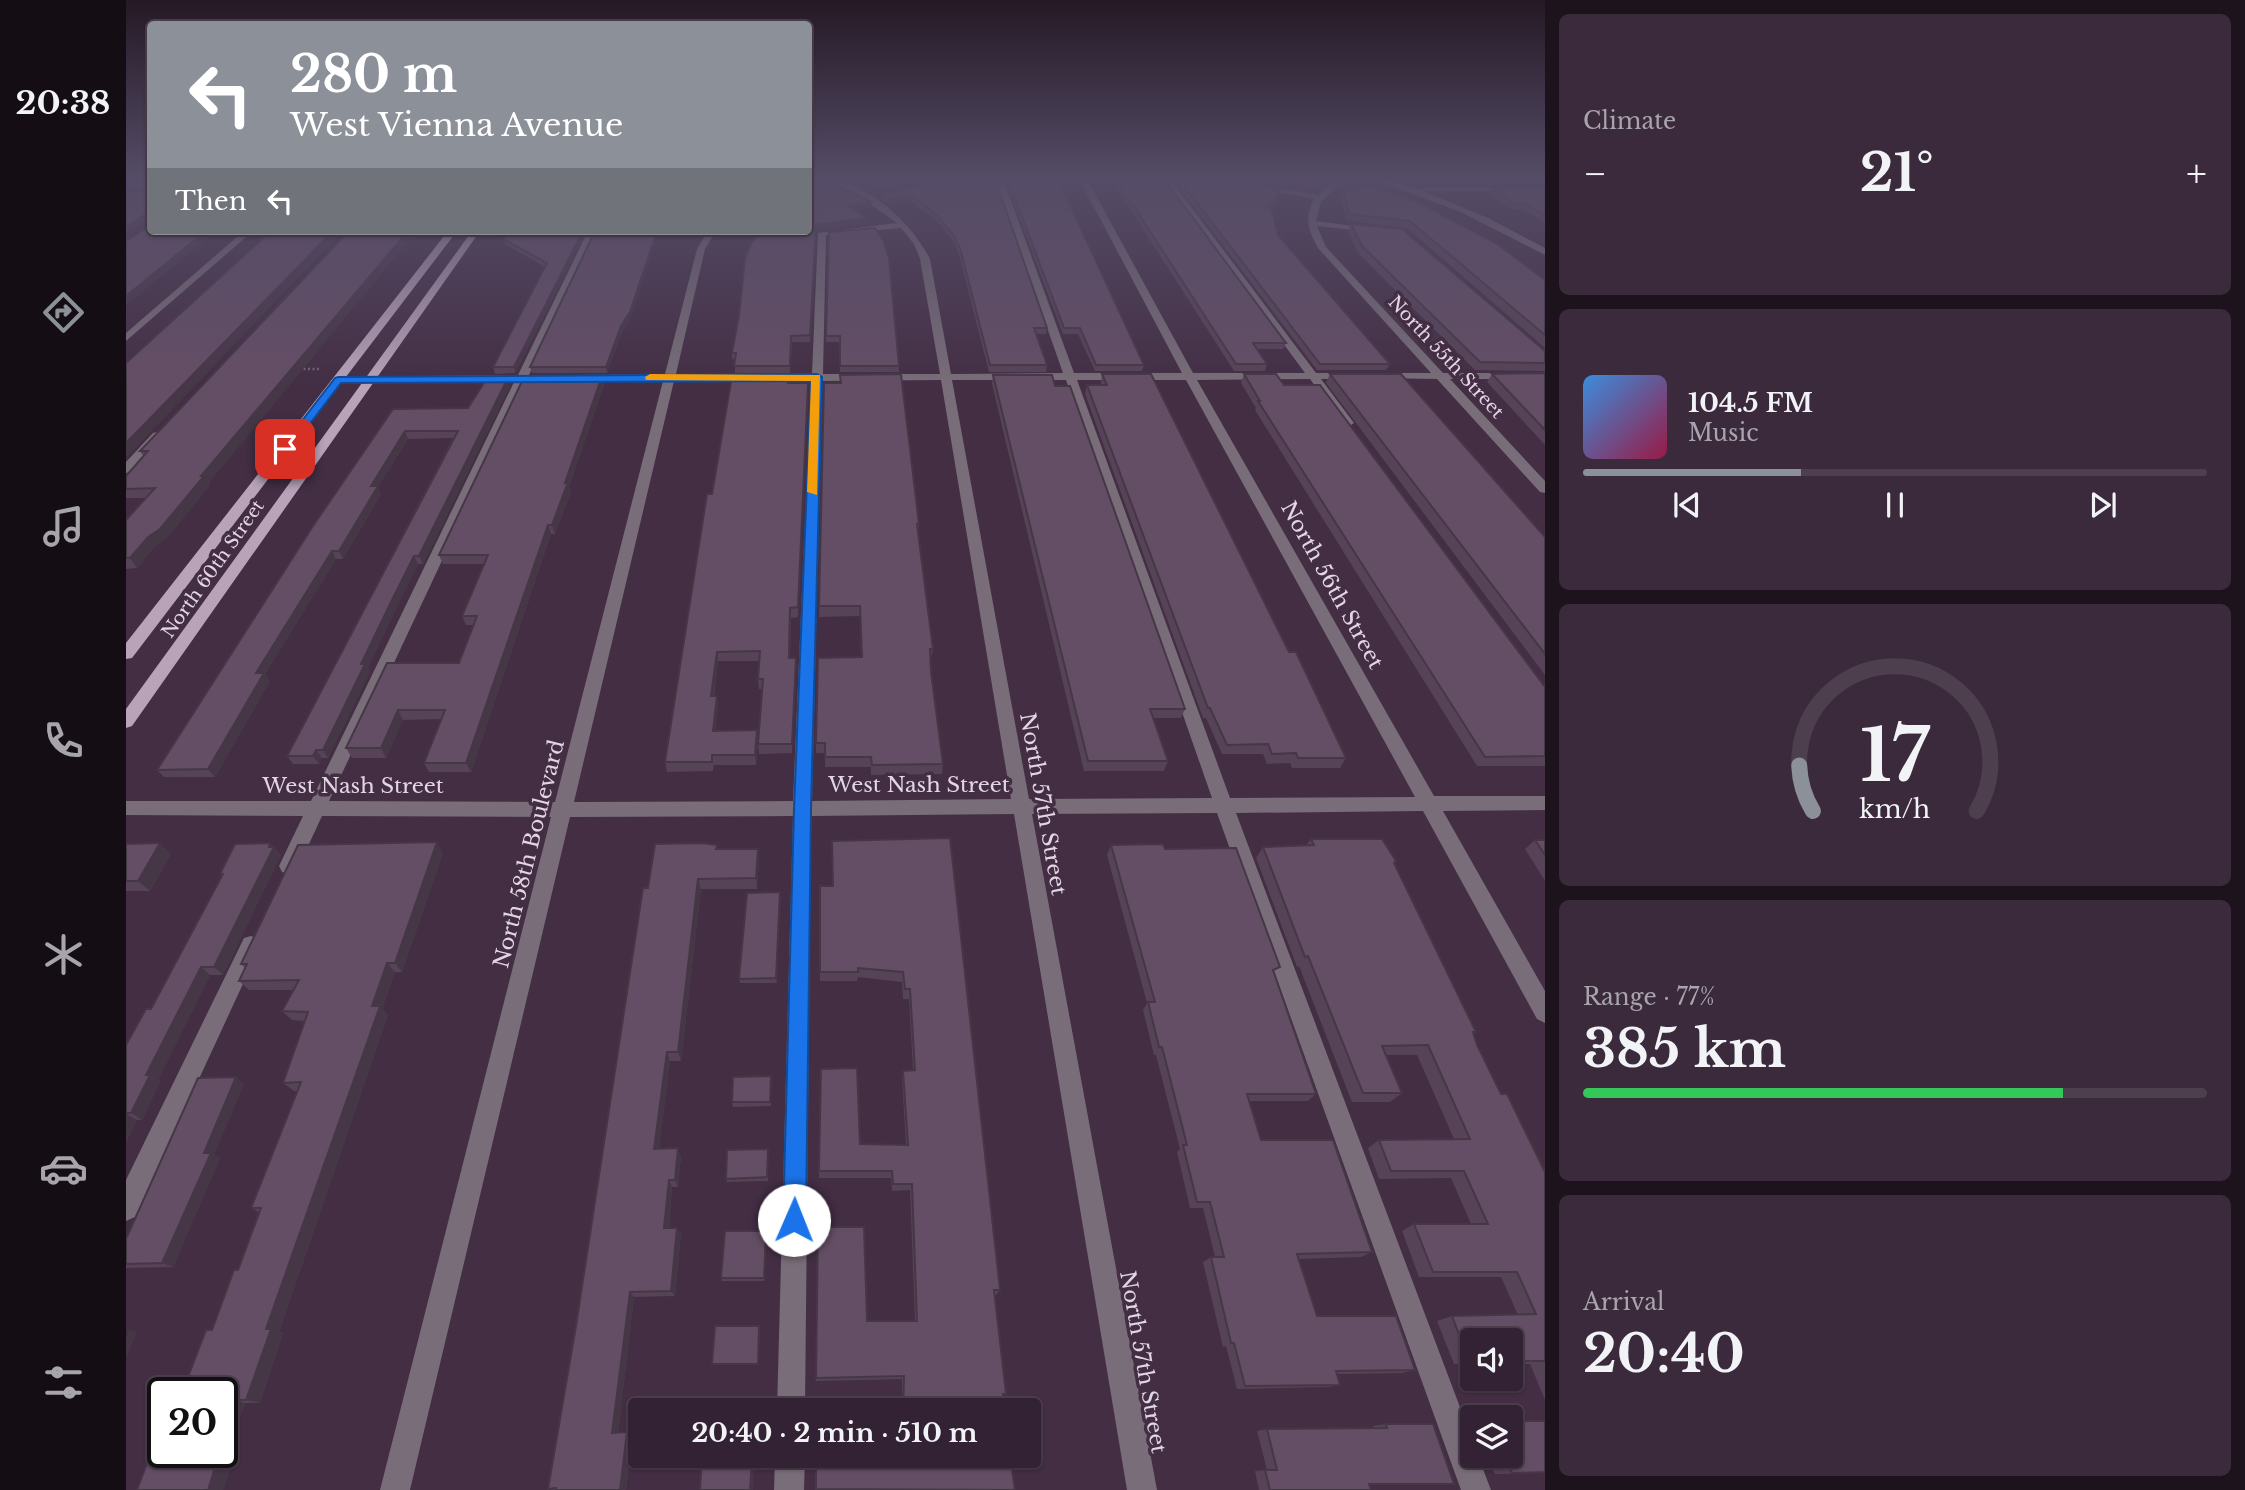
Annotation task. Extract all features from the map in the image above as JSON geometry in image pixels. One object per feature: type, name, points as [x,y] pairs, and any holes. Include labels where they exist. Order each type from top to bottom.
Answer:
[{"type":"main road","name":"North 60th Street","points":[[126,654],[439,249]]},
{"type":"main road","name":"North 60th Street","points":[[126,722],[463,249]]},
{"type":"street","points":[[126,338],[229,249]]},
{"type":"street","points":[[284,877],[583,249]]},
{"type":"street","name":"North 58th Boulevard","points":[[396,1490],[702,249]]},
{"type":"street","points":[[791,1398],[802,809],[821,249]]},
{"type":"street","name":"North 57th Street","points":[[921,249],[1142,1490]]},
{"type":"street","points":[[1024,249],[1224,806],[1476,1490]]},
{"type":"street","name":"North 56th Street","points":[[1121,249],[1545,1012]]},
{"type":"street","points":[[1218,249],[1352,429]]},
{"type":"street","name":"North 55th Street","points":[[1324,249],[1545,489]]},
{"type":"street","points":[[338,380],[1545,376]]},
{"type":"street","points":[[126,470],[164,430]]},
{"type":"street","name":"West Nash Street","points":[[126,808],[563,810],[1545,803]]},
{"type":"street","points":[[126,1208],[260,926]]},
{"type":"street","points":[[789,1490],[790,1468]]},
{"type":"path","points":[[296,369],[329,368]]},
{"type":"building","points":[[126,249],[184,249],[126,296]]},
{"type":"building","points":[[252,249],[316,249],[126,443],[126,363]]},
{"type":"building","points":[[332,249],[393,249],[201,476],[204,476],[160,529],[148,537],[130,558],[126,558],[126,520],[155,488],[126,489],[126,476],[148,451],[140,451]]},
{"type":"building","points":[[520,249],[574,249],[514,367],[493,367],[547,263]]},
{"type":"building","points":[[587,249],[651,249],[630,312],[621,326],[606,367],[530,367]]},
{"type":"building","points":[[749,249],[815,249],[810,335],[791,336],[790,366],[734,366],[736,353],[732,353],[745,258]]},
{"type":"building","points":[[829,249],[886,249],[899,366],[840,366],[840,336],[826,336]]},
{"type":"building","points":[[960,249],[1019,249],[1047,328],[1034,328],[1047,365],[990,365]]},
{"type":"building","points":[[1034,249],[1090,249],[1144,365],[1096,365],[1080,328],[1064,328]]},
{"type":"building","points":[[1161,249],[1216,249],[1286,343],[1253,343],[1267,364],[1236,364]]},
{"type":"building","points":[[1232,249],[1290,249],[1390,364],[1320,364]]},
{"type":"building","points":[[1365,249],[1425,249],[1545,351],[1545,363],[1480,362]]},
{"type":"building","points":[[1443,249],[1503,249],[1545,280],[1545,335]]},
{"type":"building","points":[[1545,373],[1545,430],[1492,374]]},
{"type":"building","points":[[901,374],[933,649],[930,649],[931,672],[943,764],[872,765],[871,757],[825,757],[825,743],[816,743],[818,658],[862,657],[860,606],[819,606],[824,383],[841,383],[840,375]]},
{"type":"building","points":[[1102,374],[1151,374],[1289,652],[1296,652],[1346,758],[1298,758],[1296,753],[1272,754],[1268,744],[1227,745],[1208,708],[1087,385],[1107,385]]},
{"type":"building","points":[[1244,374],[1276,374],[1284,385],[1320,385],[1545,687],[1545,756],[1485,757],[1258,401]]},
{"type":"building","points":[[1330,374],[1401,374],[1545,537],[1545,654]]},
{"type":"building","points":[[993,375],[1052,375],[1055,386],[1070,386],[1185,709],[1150,709],[1168,761],[1088,761]]},
{"type":"building","points":[[602,376],[565,483],[568,482],[552,525],[548,525],[466,763],[424,763],[445,710],[398,710],[381,748],[346,748],[387,663],[459,663],[477,616],[462,616],[488,555],[439,555],[524,377]]},
{"type":"building","points":[[732,376],[789,376],[788,383],[808,383],[798,607],[790,608],[789,658],[796,658],[792,744],[758,744],[763,679],[758,679],[760,651],[717,652],[711,696],[717,696],[713,731],[757,730],[755,755],[712,755],[712,762],[665,762],[707,494],[712,494]]},
{"type":"building","points":[[487,378],[508,378],[419,556],[414,556],[392,600],[361,664],[365,664],[323,750],[316,750],[313,756],[287,756],[458,431],[405,431],[371,486],[378,486],[339,551],[332,551],[256,673],[264,673],[208,769],[157,770],[313,526],[393,409],[468,408]]},
{"type":"building","points":[[950,838],[1000,1290],[994,1290],[1006,1394],[1003,1394],[1004,1398],[903,1398],[904,1376],[816,1378],[818,1227],[864,1227],[867,1321],[917,1321],[912,1184],[893,1184],[892,1171],[819,1171],[821,1069],[857,1068],[860,1144],[908,1145],[903,1071],[915,1070],[910,989],[905,989],[903,972],[858,968],[858,972],[820,972],[820,886],[833,886],[832,841]]},
{"type":"building","points":[[1311,839],[1382,839],[1396,861],[1394,863],[1476,1032],[1473,1032],[1477,1045],[1501,1094],[1507,1094],[1545,1172],[1545,1361],[1523,1361],[1523,1328],[1460,1328],[1460,1337],[1452,1316],[1536,1314],[1517,1272],[1433,1272],[1414,1224],[1488,1224],[1464,1171],[1391,1171],[1379,1140],[1470,1139],[1428,1045],[1382,1046],[1402,1093],[1363,1093],[1308,956],[1305,957],[1263,847],[1314,845]]},
{"type":"building","points":[[1535,840],[1545,840],[1545,855]]},
{"type":"building","points":[[437,842],[395,963],[387,963],[372,1006],[380,1006],[266,1329],[271,1329],[246,1400],[238,1400],[238,1377],[188,1377],[206,1330],[212,1330],[234,1270],[238,1270],[261,1208],[251,1208],[301,1082],[283,1083],[308,1012],[282,1011],[299,980],[239,981],[247,964],[241,964],[298,845]]},
{"type":"building","points":[[160,843],[138,881],[126,881],[126,844]]},
{"type":"building","points":[[270,843],[269,847],[274,847],[214,967],[201,967],[146,1075],[150,1075],[131,1113],[126,1113],[126,1045],[146,1009],[151,1009],[223,874],[220,874],[235,844]]},
{"type":"building","points":[[655,844],[717,845],[716,849],[758,849],[756,878],[698,879],[678,1052],[667,1052],[654,1149],[678,1148],[675,1180],[669,1180],[664,1228],[677,1228],[671,1291],[630,1292],[612,1433],[627,1432],[620,1490],[548,1489],[576,1326],[643,888],[648,888]]},
{"type":"building","points":[[1163,844],[1165,849],[1236,848],[1280,967],[1273,970],[1316,1094],[1247,1094],[1261,1140],[1333,1140],[1372,1252],[1297,1254],[1317,1316],[1396,1316],[1415,1370],[1336,1371],[1340,1385],[1245,1386],[1234,1343],[1231,1343],[1211,1257],[1224,1257],[1210,1202],[1197,1202],[1183,1145],[1187,1145],[1148,1002],[1155,1002],[1111,845]]},
{"type":"building","points":[[780,892],[776,978],[739,979],[747,893]]},
{"type":"building","points":[[771,1076],[770,1102],[732,1102],[733,1077]]},
{"type":"building","points":[[236,1077],[204,1153],[211,1153],[162,1263],[126,1264],[126,1239],[198,1078]]},
{"type":"building","points":[[768,1149],[767,1177],[726,1179],[727,1150]]},
{"type":"building","points":[[725,1231],[766,1231],[764,1278],[721,1278]]},
{"type":"building","points":[[715,1326],[759,1326],[758,1364],[712,1364]]},
{"type":"building","points":[[1523,1421],[1545,1421],[1545,1472],[1512,1473],[1510,1468],[1523,1468]]},
{"type":"building","points":[[1386,1424],[1433,1424],[1454,1484],[1369,1484],[1371,1490],[1270,1490],[1265,1470],[1277,1470],[1267,1429],[1387,1428]]},
{"type":"building","points":[[147,1464],[147,1468],[215,1468],[208,1490],[137,1490]]},
{"type":"building","points":[[701,1468],[751,1468],[750,1490],[700,1490]]},
{"type":"building","points":[[816,1468],[1012,1468],[1015,1490],[816,1489]]},
{"type":"slow traffic","points":[[650,377],[817,377],[813,492]]},
{"type":"route","points":[[285,449],[338,380],[817,377],[802,809],[794,1220]]}]
